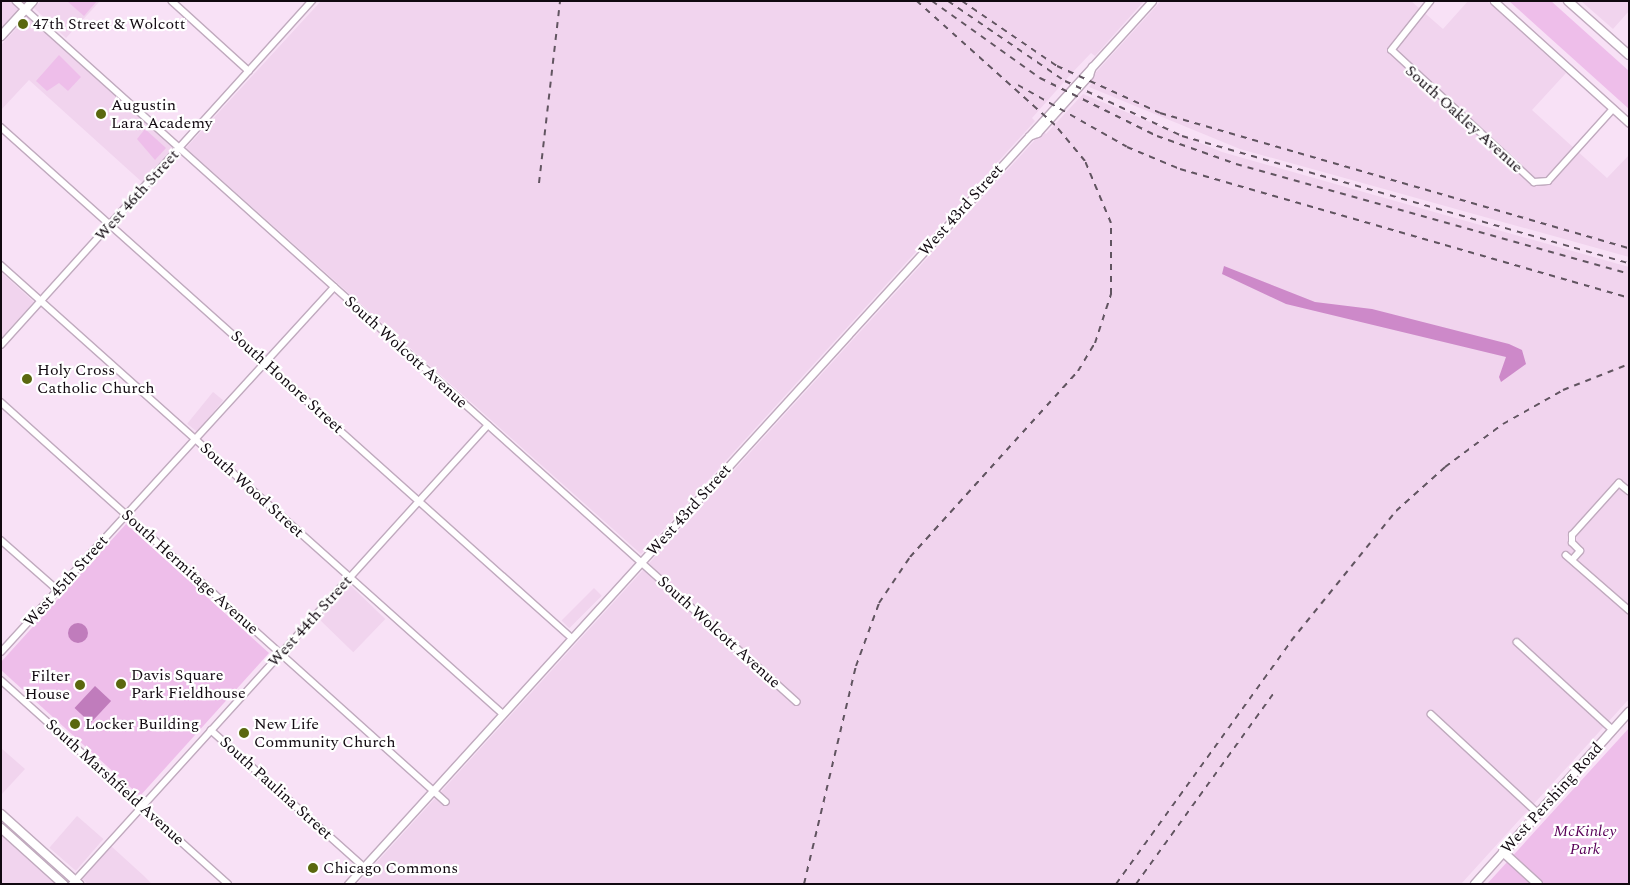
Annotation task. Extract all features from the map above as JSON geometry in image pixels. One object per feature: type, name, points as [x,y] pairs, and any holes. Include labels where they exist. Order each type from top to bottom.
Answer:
[{"type":"main road","points":[[1,36],[33,1]]},
{"type":"main road","points":[[1568,1],[1629,55]]},
{"type":"main road","name":"West Pershing Road","points":[[1475,884],[1629,712]]},
{"type":"main road","points":[[1,814],[75,883]]},
{"type":"main road","points":[[1,828],[63,884]]},
{"type":"main road","points":[[1503,852],[1538,884]]},
{"type":"street","name":"South Wolcott Avenue","points":[[16,1],[797,702]]},
{"type":"street","points":[[172,1],[249,71]]},
{"type":"street","name":"West 46th Street","points":[[1,345],[312,1]]},
{"type":"street","name":"West 43rd Street","points":[[348,884],[1029,136],[1037,133],[1090,76],[1092,66],[1152,1]]},
{"type":"street","name":"South Oakley Avenue","points":[[1431,1],[1392,50],[1480,136],[1539,184],[1548,181],[1613,109]]},
{"type":"street","points":[[1494,1],[1629,123]]},
{"type":"street","name":"South Honore Street","points":[[1,127],[572,638]]},
{"type":"street","name":"South Wood Street","points":[[1,265],[502,714]]},
{"type":"street","name":"West 45th Street","points":[[1,652],[334,287]]},
{"type":"street","name":"South Hermitage Avenue","points":[[1,402],[446,802]]},
{"type":"street","name":"West 44th Street","points":[[75,883],[142,806],[488,425]]},
{"type":"street","points":[[1572,560],[1580,551],[1572,543],[1572,535],[1619,483],[1629,491]]},
{"type":"street","points":[[1,540],[58,590]]},
{"type":"street","points":[[1566,555],[1629,610]]},
{"type":"street","points":[[1517,642],[1613,730]]},
{"type":"street","name":"South Marshfield Avenue","points":[[1,680],[228,884]]},
{"type":"street","points":[[1430,714],[1538,813]]},
{"type":"street","name":"South Paulina Street","points":[[211,730],[364,866]]},
{"type":"shaded area","points":[[1,1],[9,1],[20,11],[1,31]]},
{"type":"shaded area","points":[[41,1],[100,1],[66,38],[34,8]]},
{"type":"shaded area","points":[[321,1],[1144,1],[1095,56],[1091,53],[1071,74],[1032,118],[1035,121],[641,554],[186,148]]},
{"type":"shaded area","points":[[1161,1],[1411,1],[1443,29],[1468,1],[1487,1],[1566,73],[1532,110],[1607,178],[1629,155],[1629,257],[1240,149],[1089,87],[1093,82],[1089,80]]},
{"type":"shaded area","points":[[1581,1],[1629,1],[1629,11],[1613,29]]},
{"type":"shaded area","name":"Augustin Lara Academy","points":[[28,16],[174,149],[143,183],[29,80],[1,110],[1,45]]},
{"type":"shaded area","points":[[1083,94],[1222,152],[1629,267],[1629,699],[1461,884],[357,884],[1043,131],[1046,134]]},
{"type":"shaded area","points":[[1224,266],[1315,302],[1372,309],[1509,344],[1522,350],[1526,364],[1501,382],[1499,377],[1506,357],[1286,304],[1222,274]]},
{"type":"shaded area","points":[[1,272],[34,302],[1,338]]},
{"type":"shaded area","points":[[213,392],[223,400],[197,432],[187,424]]},
{"type":"shaded area","points":[[350,585],[385,619],[353,652],[318,618]]},
{"type":"shaded area","points":[[594,588],[602,596],[569,628],[561,621]]},
{"type":"shaded area","points":[[78,623],[85,626],[88,633],[85,640],[78,643],[71,640],[68,633],[71,626]]},
{"type":"shaded area","points":[[95,686],[111,701],[91,723],[75,708]]},
{"type":"shaded area","points":[[1,748],[25,769],[1,795]]},
{"type":"shaded area","points":[[77,816],[103,839],[76,871],[49,848]]},
{"type":"shaded area","points":[[1,835],[55,884],[1,884]]},
{"type":"shaded area","points":[[111,846],[152,884],[88,884],[82,879]]},
{"type":"green space","points":[[67,1],[97,1],[84,16]]},
{"type":"green space","points":[[1509,1],[1551,1],[1629,71],[1629,109]]},
{"type":"green space","points":[[59,55],[81,77],[68,91],[59,83],[47,91],[36,81]]},
{"type":"green space","points":[[145,129],[166,148],[155,160],[137,139]]},
{"type":"green space","points":[[126,524],[269,653],[140,796],[1,670],[1,662]]},
{"type":"green space","name":"McKinley Park","points":[[1629,728],[1629,884],[1487,884]]},
{"type":"railway","points":[[539,183],[560,1]]},
{"type":"railway","points":[[804,884],[856,666],[879,603],[910,557],[1078,371],[1095,343],[1111,294],[1111,223],[1085,161],[1055,125],[917,1]]},
{"type":"railway","points":[[932,1],[1040,78],[1157,136],[1236,164],[1629,274]]},
{"type":"railway","points":[[948,1],[1065,81],[1182,136],[1629,263]]},
{"type":"railway","points":[[962,1],[1057,66],[1160,113],[1629,248]]},
{"type":"railway","points":[[1018,85],[1127,147],[1180,169],[1629,298]]},
{"type":"railway","points":[[1116,884],[1291,641],[1396,511],[1445,467],[1503,424],[1563,390],[1629,364]]},
{"type":"railway","points":[[1136,884],[1273,694]]},
{"type":"place","name":"47th Street & Wolcott","points":[[23,24]]},
{"type":"place","name":"Augustin Lara Academy","points":[[101,114]]},
{"type":"place","name":"Holy Cross Catholic Church","points":[[27,379]]},
{"type":"place","name":"Davis Square Park Fieldhouse","points":[[121,684]]},
{"type":"place","name":"Filter House","points":[[80,685]]},
{"type":"place","name":"Locker Building","points":[[75,724]]},
{"type":"place","name":"New Life Community Church","points":[[244,733]]},
{"type":"place","name":"Chicago Commons","points":[[313,868]]}]
